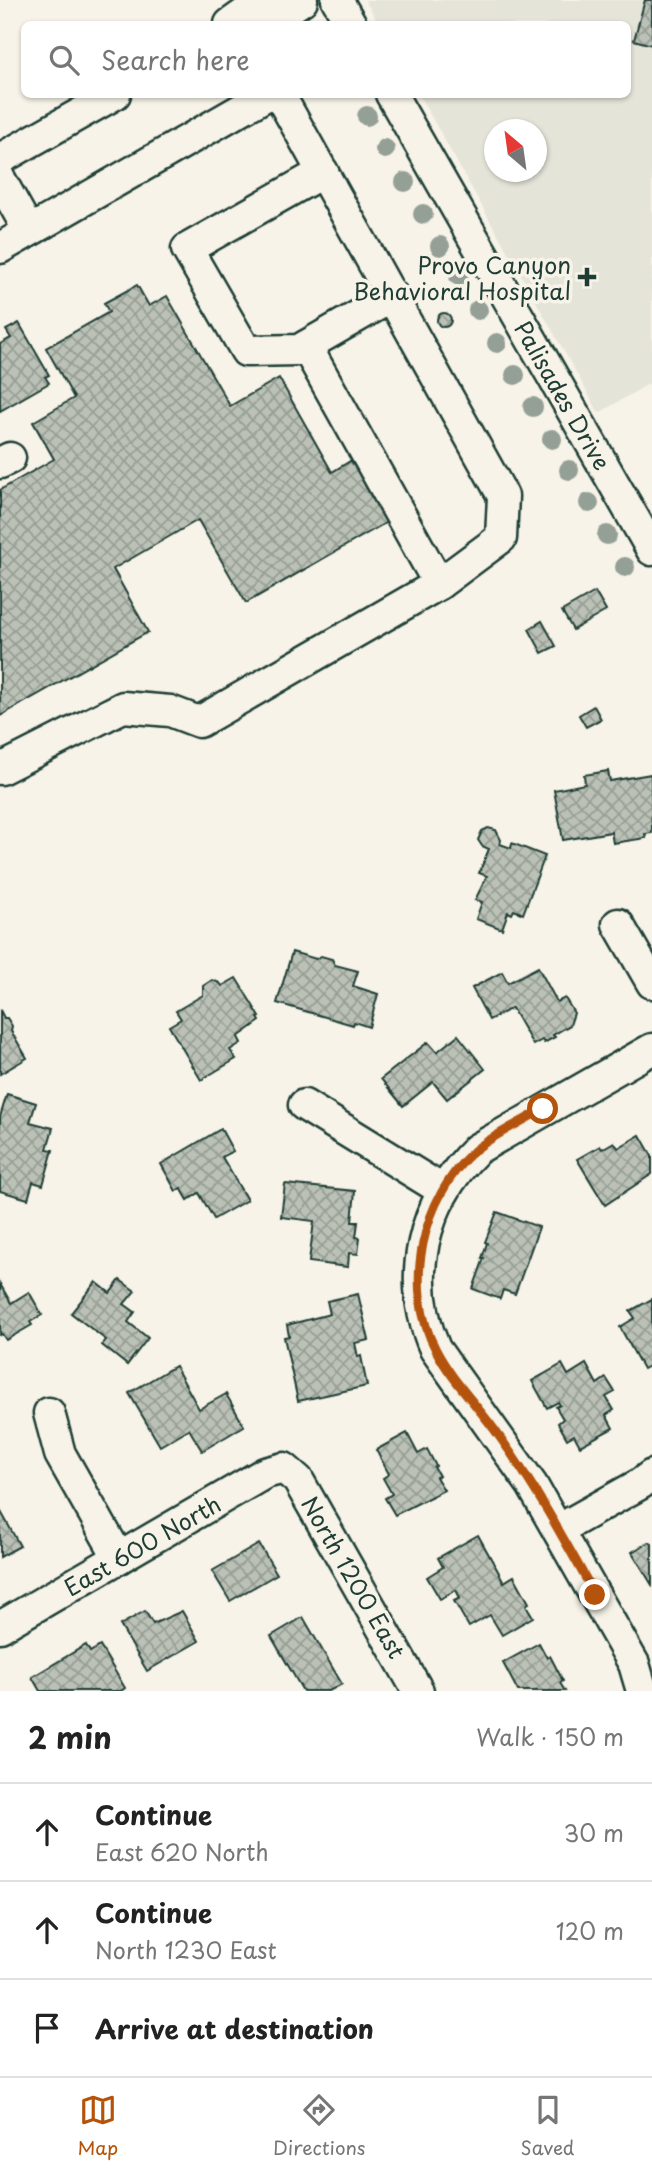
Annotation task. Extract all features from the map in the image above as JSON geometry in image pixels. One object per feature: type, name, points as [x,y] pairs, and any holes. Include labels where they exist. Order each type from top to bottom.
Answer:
[{"type":"street","points":[[234,21],[264,0]]},
{"type":"street","points":[[270,21],[302,0]]},
{"type":"street","points":[[337,0],[349,21]]},
{"type":"street","points":[[0,159],[108,98]]},
{"type":"street","points":[[0,248],[261,98]]},
{"type":"street","points":[[0,766],[1,769],[123,707],[170,711],[199,722],[439,584],[501,538],[503,496],[281,98]]},
{"type":"street","name":"Palisades Drive","points":[[393,98],[652,550]]},
{"type":"street","points":[[323,172],[187,249],[246,351],[299,350],[393,296]]},
{"type":"street","points":[[0,179],[29,231]]},
{"type":"street","points":[[306,346],[439,584]]},
{"type":"street","points":[[618,924],[652,982]]},
{"type":"street","points":[[642,1691],[634,1664],[558,1530],[498,1434],[445,1365],[428,1332],[421,1304],[419,1274],[426,1228],[461,1164],[477,1149],[652,1049]]},
{"type":"street","points":[[304,1105],[444,1191]]},
{"type":"street","points":[[49,1413],[60,1454],[119,1558]]},
{"type":"street","name":"East 600 North","points":[[0,1627],[265,1473],[284,1468]]},
{"type":"street","name":"North 1200 East","points":[[284,1468],[298,1480],[418,1691]]},
{"type":"street","points":[[558,1530],[652,1475]]},
{"type":"shaded area","name":"Provo Canyon Behavioral Hospital","points":[[365,0],[652,0],[652,382],[599,413],[421,98],[631,98],[631,21],[377,21]]},
{"type":"building","points":[[645,0],[652,0],[652,45],[634,40]]},
{"type":"building","points":[[137,285],[149,306],[167,296],[230,406],[279,378],[332,472],[352,460],[387,522],[246,603],[198,520],[113,569],[148,632],[0,716],[0,490],[54,459],[33,422],[74,398],[46,348],[109,312],[104,303]]},
{"type":"building","points":[[441,313],[447,313],[451,320],[447,327],[441,327],[437,323],[437,317]]},
{"type":"building","points":[[19,323],[49,375],[45,377],[49,383],[0,411],[0,344],[11,338],[6,330]]},
{"type":"building","points":[[595,592],[606,611],[573,630],[562,611]]},
{"type":"building","points":[[542,621],[556,646],[542,653],[529,629]]},
{"type":"building","points":[[594,706],[601,719],[586,727],[579,715]]},
{"type":"building","points":[[608,771],[610,781],[651,774],[652,833],[645,834],[646,838],[613,843],[611,832],[563,840],[554,790],[585,784],[584,775]]},
{"type":"building","points":[[488,828],[496,830],[500,844],[511,848],[512,843],[545,856],[523,914],[514,910],[512,914],[508,912],[502,929],[476,919],[482,902],[475,900],[487,876],[479,873],[489,849],[482,846],[478,840],[482,831]]},
{"type":"building","points":[[292,952],[316,959],[321,956],[332,959],[335,965],[358,971],[353,986],[378,994],[369,1027],[354,1022],[353,1025],[277,1003]]},
{"type":"building","points":[[538,967],[557,1002],[565,998],[574,1013],[570,1025],[553,1035],[555,1037],[533,1045],[512,1008],[489,1020],[472,988],[502,972],[508,983]]},
{"type":"building","points":[[236,978],[260,1021],[238,1037],[241,1043],[230,1050],[236,1059],[201,1080],[169,1026],[181,1019],[176,1011],[203,995],[203,986],[212,980],[222,986]]},
{"type":"building","points":[[0,1010],[12,1026],[11,1031],[27,1058],[0,1074]]},
{"type":"building","points":[[458,1035],[485,1069],[447,1099],[433,1082],[403,1106],[381,1079],[428,1042],[437,1052]]},
{"type":"building","points":[[7,1094],[36,1103],[30,1122],[53,1128],[47,1149],[53,1150],[43,1185],[33,1182],[28,1199],[0,1191],[0,1117]]},
{"type":"building","points":[[221,1129],[233,1151],[222,1157],[247,1200],[214,1219],[199,1193],[188,1200],[181,1188],[176,1191],[161,1164]]},
{"type":"building","points":[[640,1135],[652,1156],[652,1174],[605,1205],[577,1159],[600,1146],[602,1149],[614,1142],[618,1148]]},
{"type":"building","points":[[285,1184],[355,1191],[352,1222],[358,1222],[356,1237],[360,1238],[358,1254],[349,1253],[348,1267],[309,1262],[314,1221],[281,1217]]},
{"type":"building","points":[[497,1212],[539,1227],[515,1294],[503,1290],[500,1299],[473,1289],[484,1258],[485,1242]]},
{"type":"building","points":[[120,1280],[135,1291],[124,1304],[135,1312],[128,1322],[148,1338],[127,1365],[102,1345],[106,1340],[71,1313],[96,1282],[110,1293]]},
{"type":"building","points":[[0,1284],[11,1303],[29,1292],[42,1315],[30,1322],[32,1325],[6,1340],[0,1335]]},
{"type":"building","points":[[358,1294],[369,1340],[355,1343],[358,1357],[361,1356],[367,1386],[298,1401],[284,1337],[289,1336],[287,1325],[330,1314],[327,1301]]},
{"type":"building","points":[[652,1299],[652,1364],[643,1369],[620,1327],[635,1318],[630,1311]]},
{"type":"building","points":[[562,1364],[568,1375],[586,1364],[597,1384],[606,1378],[615,1392],[606,1397],[614,1410],[606,1415],[613,1428],[580,1446],[574,1435],[567,1439],[558,1423],[563,1419],[556,1407],[560,1405],[558,1402],[547,1408],[532,1381]]},
{"type":"building","points":[[175,1366],[199,1409],[226,1394],[244,1426],[202,1451],[189,1429],[160,1446],[129,1393]]},
{"type":"building","points":[[407,1433],[418,1454],[427,1449],[436,1466],[434,1467],[439,1476],[436,1477],[444,1490],[395,1515],[385,1498],[392,1494],[383,1478],[389,1474],[376,1450]]},
{"type":"building","points":[[0,1510],[20,1546],[0,1557]]},
{"type":"building","points":[[478,1535],[504,1582],[514,1576],[529,1603],[526,1605],[533,1617],[502,1635],[490,1615],[469,1627],[454,1601],[460,1598],[456,1590],[440,1599],[427,1577],[443,1567],[438,1558]]},
{"type":"building","points":[[649,1542],[652,1544],[652,1585],[632,1552]]},
{"type":"building","points":[[259,1544],[277,1574],[230,1601],[212,1571]]},
{"type":"building","points":[[145,1611],[153,1624],[182,1611],[199,1641],[147,1671],[120,1625]]},
{"type":"building","points":[[303,1617],[342,1684],[329,1691],[303,1691],[271,1636]]},
{"type":"building","points":[[539,1643],[547,1658],[550,1656],[563,1681],[560,1683],[565,1691],[518,1691],[503,1663]]},
{"type":"building","points":[[86,1645],[90,1652],[100,1646],[125,1688],[121,1691],[40,1691],[32,1677]]},
{"type":"place","name":"Provo Canyon Behavioral Hospital","points":[[587,277]]},
{"type":"route","points":[[543,1109],[477,1149],[461,1164],[444,1191],[426,1228],[419,1274],[421,1304],[435,1349],[532,1485],[595,1595]]}]
